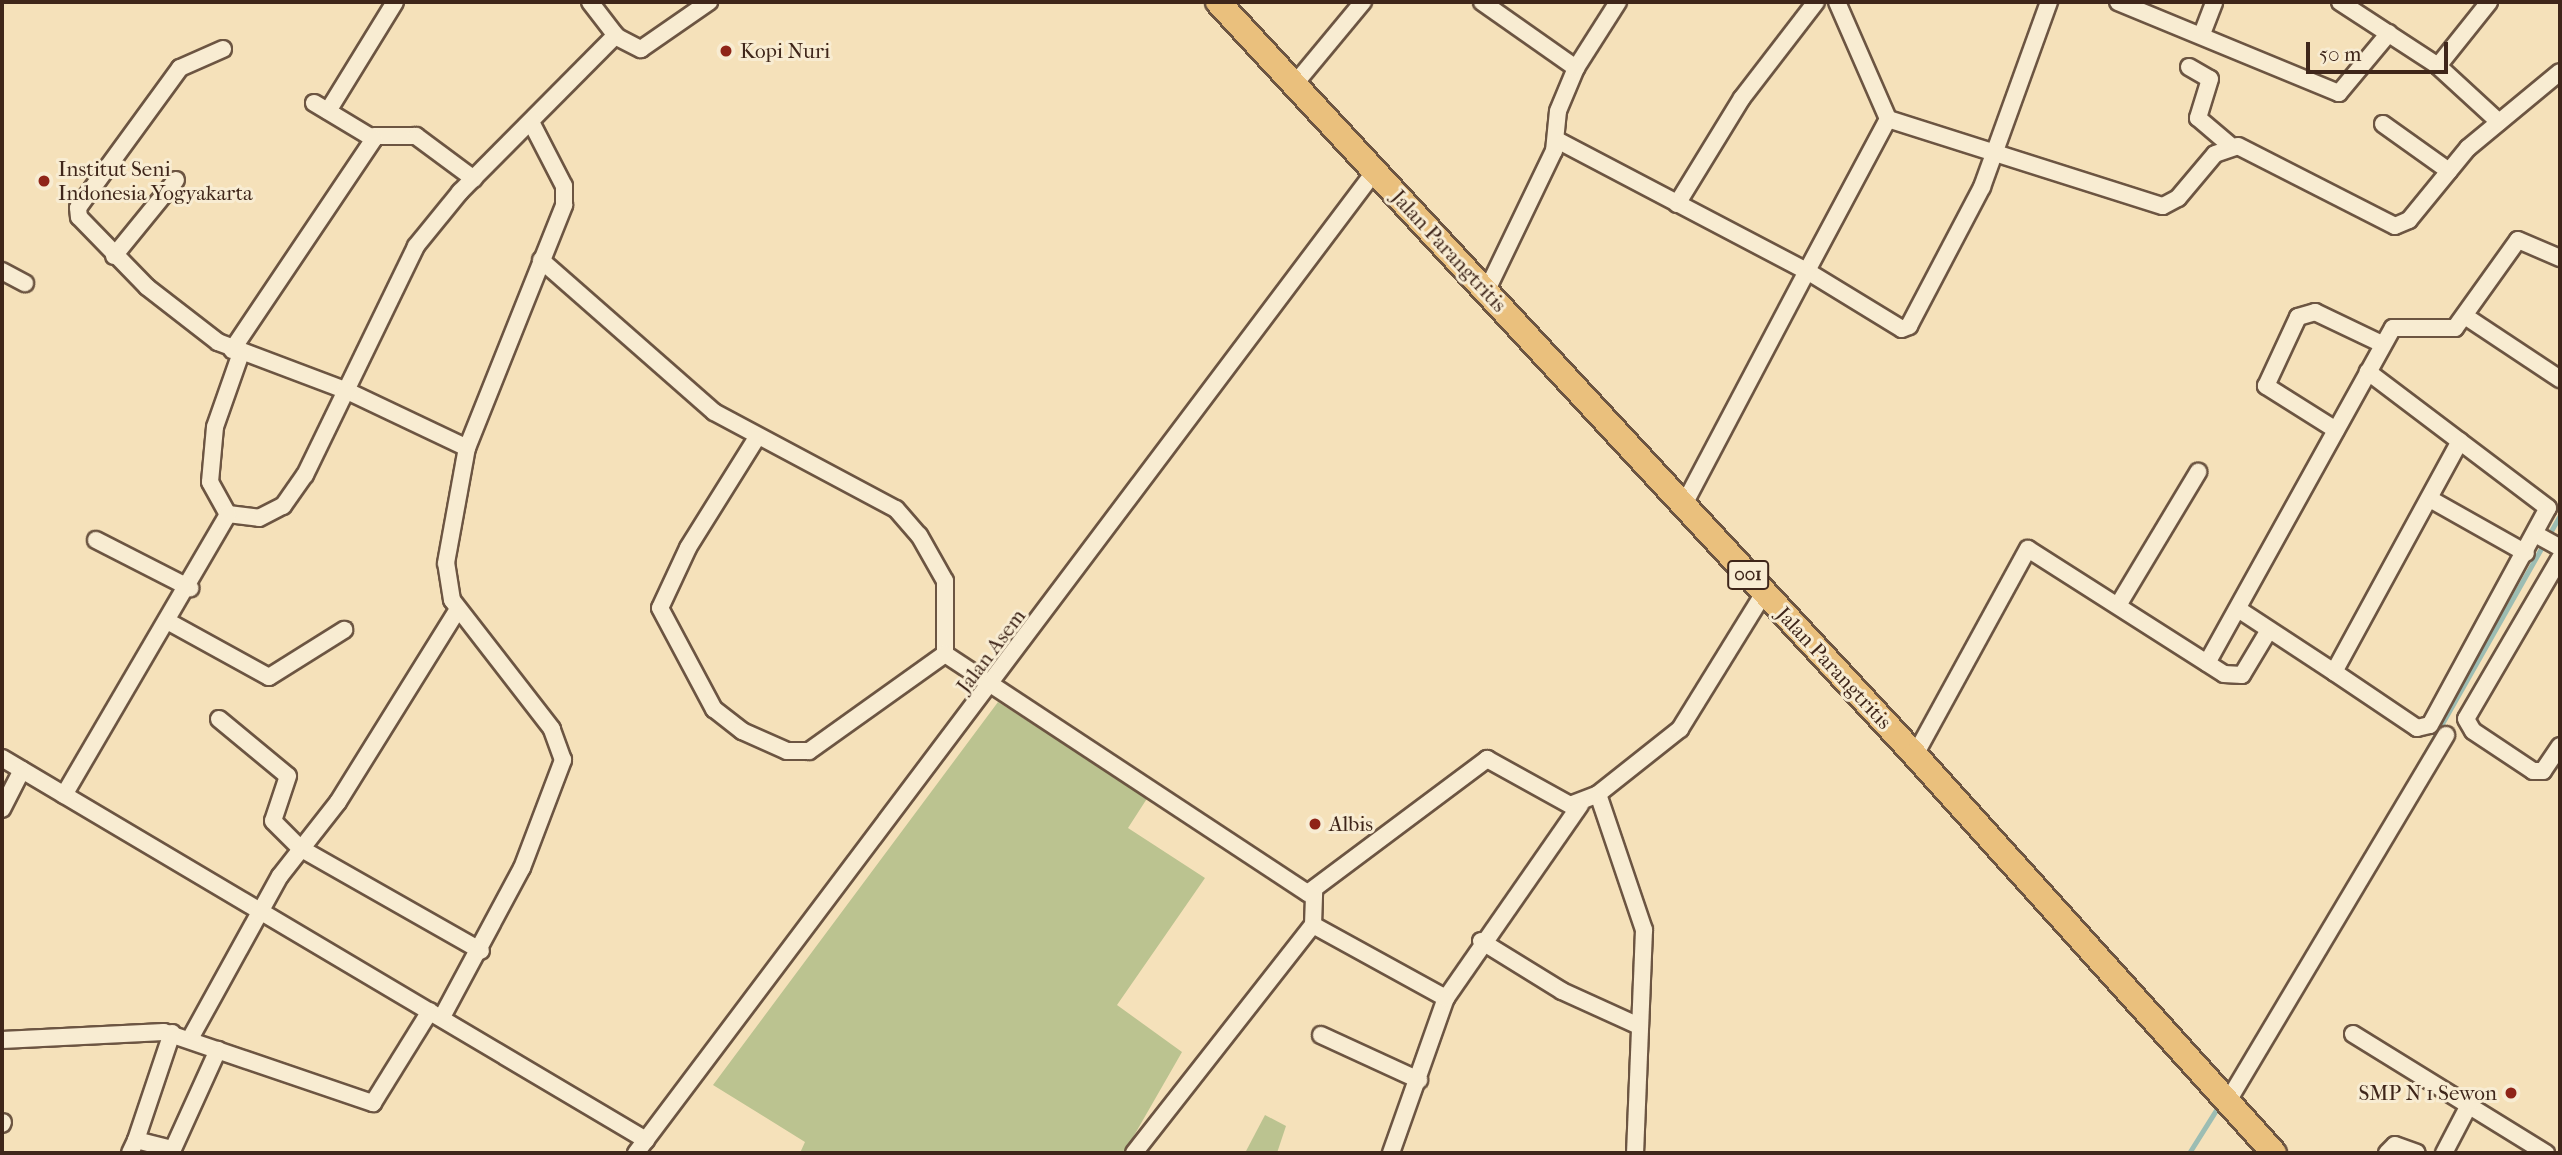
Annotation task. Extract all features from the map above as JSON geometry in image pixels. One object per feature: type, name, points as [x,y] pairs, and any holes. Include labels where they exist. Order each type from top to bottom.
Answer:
[{"type":"main road","name":"Jalan Parangtritis","points":[[1218,2],[1915,755],[2274,1153]]},
{"type":"street","points":[[395,2],[321,107],[374,136],[416,136],[474,178]]},
{"type":"street","points":[[590,2],[616,34],[635,48],[650,46],[709,2]]},
{"type":"street","points":[[1294,85],[1363,2]]},
{"type":"street","points":[[1486,292],[1557,140],[1558,111],[1576,68],[1618,2]]},
{"type":"street","points":[[1677,204],[1742,98],[1816,2]]},
{"type":"street","points":[[1837,2],[1888,119],[2163,206],[2231,146]]},
{"type":"street","points":[[1557,140],[1807,271],[1895,326],[1909,326],[1997,152],[2049,2]]},
{"type":"street","points":[[2118,2],[2202,34],[2339,93],[2389,33]]},
{"type":"street","points":[[2202,34],[2214,2]]},
{"type":"street","points":[[2340,2],[2438,66],[2499,122]]},
{"type":"street","points":[[2438,66],[2489,2]]},
{"type":"street","points":[[1494,4],[1576,68]]},
{"type":"street","points":[[374,136],[237,351],[208,467],[213,494],[228,514],[259,519],[283,506],[345,390],[416,246],[474,178],[616,34]]},
{"type":"street","points":[[223,49],[180,68],[78,208],[114,256],[203,333],[237,351],[345,390],[467,448]]},
{"type":"street","points":[[2189,67],[2210,79],[2198,118],[2231,146],[2253,151],[2395,226],[2409,220],[2449,171],[2499,122],[2560,72]]},
{"type":"street","points":[[1684,505],[1888,119]]},
{"type":"street","points":[[2,1040],[172,1033],[191,1037],[218,1050],[377,1102],[481,951],[545,815],[563,760],[552,729],[458,609],[446,563],[467,448],[565,196],[531,121]]},
{"type":"street","points":[[2383,124],[2449,171]]},
{"type":"street","name":"Jalan Asem","points":[[641,1147],[994,682],[1375,171]]},
{"type":"street","points":[[114,256],[176,180]]},
{"type":"street","points":[[2207,663],[2382,344],[2398,324],[2443,332],[2465,316],[2513,243],[2525,239],[2560,258]]},
{"type":"street","points":[[541,260],[677,384],[756,439],[878,498],[908,521],[945,581],[945,654]]},
{"type":"street","points":[[2,271],[25,284]]},
{"type":"street","points":[[2336,430],[2266,386],[2298,317],[2315,312],[2382,344]]},
{"type":"street","points":[[2465,316],[2560,379]]},
{"type":"street","points":[[2238,609],[2417,728],[2430,725],[2526,553],[2539,536],[2546,503],[2368,372]]},
{"type":"street","points":[[756,439],[688,548],[660,608],[723,718],[786,751],[809,751],[945,654]]},
{"type":"street","points":[[2334,672],[2460,442]]},
{"type":"street","points":[[2120,602],[2198,472]]},
{"type":"street","points":[[2430,499],[2526,553]]},
{"type":"street","points":[[64,795],[190,588],[228,514]]},
{"type":"street","points":[[2539,536],[2560,548]]},
{"type":"street","points":[[96,540],[190,588]]},
{"type":"street","points":[[1915,755],[2024,552],[2036,549],[2120,602],[2207,663],[2242,675],[2269,630]]},
{"type":"street","points":[[2560,558],[2466,719],[2473,731],[2533,771],[2547,767],[2560,746]]},
{"type":"street","points":[[1391,1153],[1446,998],[1482,941],[1580,805],[1598,794],[1680,729],[1764,593]]},
{"type":"street","points":[[191,1037],[300,848],[338,802],[458,609]]},
{"type":"street","points":[[169,622],[269,677],[344,630]]},
{"type":"street","points":[[945,654],[994,682],[1303,892],[1314,891],[1487,759],[1562,802],[1580,805]]},
{"type":"street","points":[[219,719],[288,776],[273,821],[300,848],[481,951]]},
{"type":"street","points":[[2228,1101],[2446,735]]},
{"type":"street","points":[[2,758],[436,1014],[641,1147]]},
{"type":"street","points":[[2,809],[22,770]]},
{"type":"street","points":[[1598,794],[1639,904],[1635,1153]]},
{"type":"street","points":[[1133,1153],[1313,925],[1314,891]]},
{"type":"street","points":[[1313,925],[1446,998]]},
{"type":"street","points":[[1482,941],[1550,985],[1639,1026]]},
{"type":"street","points":[[172,1033],[133,1147],[173,1149],[218,1050]]},
{"type":"street","points":[[2353,1034],[2546,1153]]},
{"type":"street","points":[[1321,1035],[1419,1080]]},
{"type":"street","points":[[2444,1153],[2468,1107]]},
{"type":"street","points":[[2387,1153],[2395,1145],[2417,1153]]},
{"type":"green space","points":[[998,702],[1148,797],[1128,828],[1205,878],[1117,1005],[1182,1052],[1124,1153],[800,1153],[805,1142],[713,1085]]},
{"type":"green space","points":[[1265,1115],[1286,1126],[1277,1153],[1245,1153]]},
{"type":"waterway","points":[[2401,796],[2560,515]]},
{"type":"waterway","points":[[2189,1153],[2216,1110]]},
{"type":"place","name":"Kopi Nuri","points":[[726,51]]},
{"type":"place","name":"Institut Seni Indonesia Yogyakarta","points":[[44,181]]},
{"type":"place","name":"Albis","points":[[1315,824]]},
{"type":"place","name":"SMP N 1 Sewon","points":[[2511,1093]]}]
